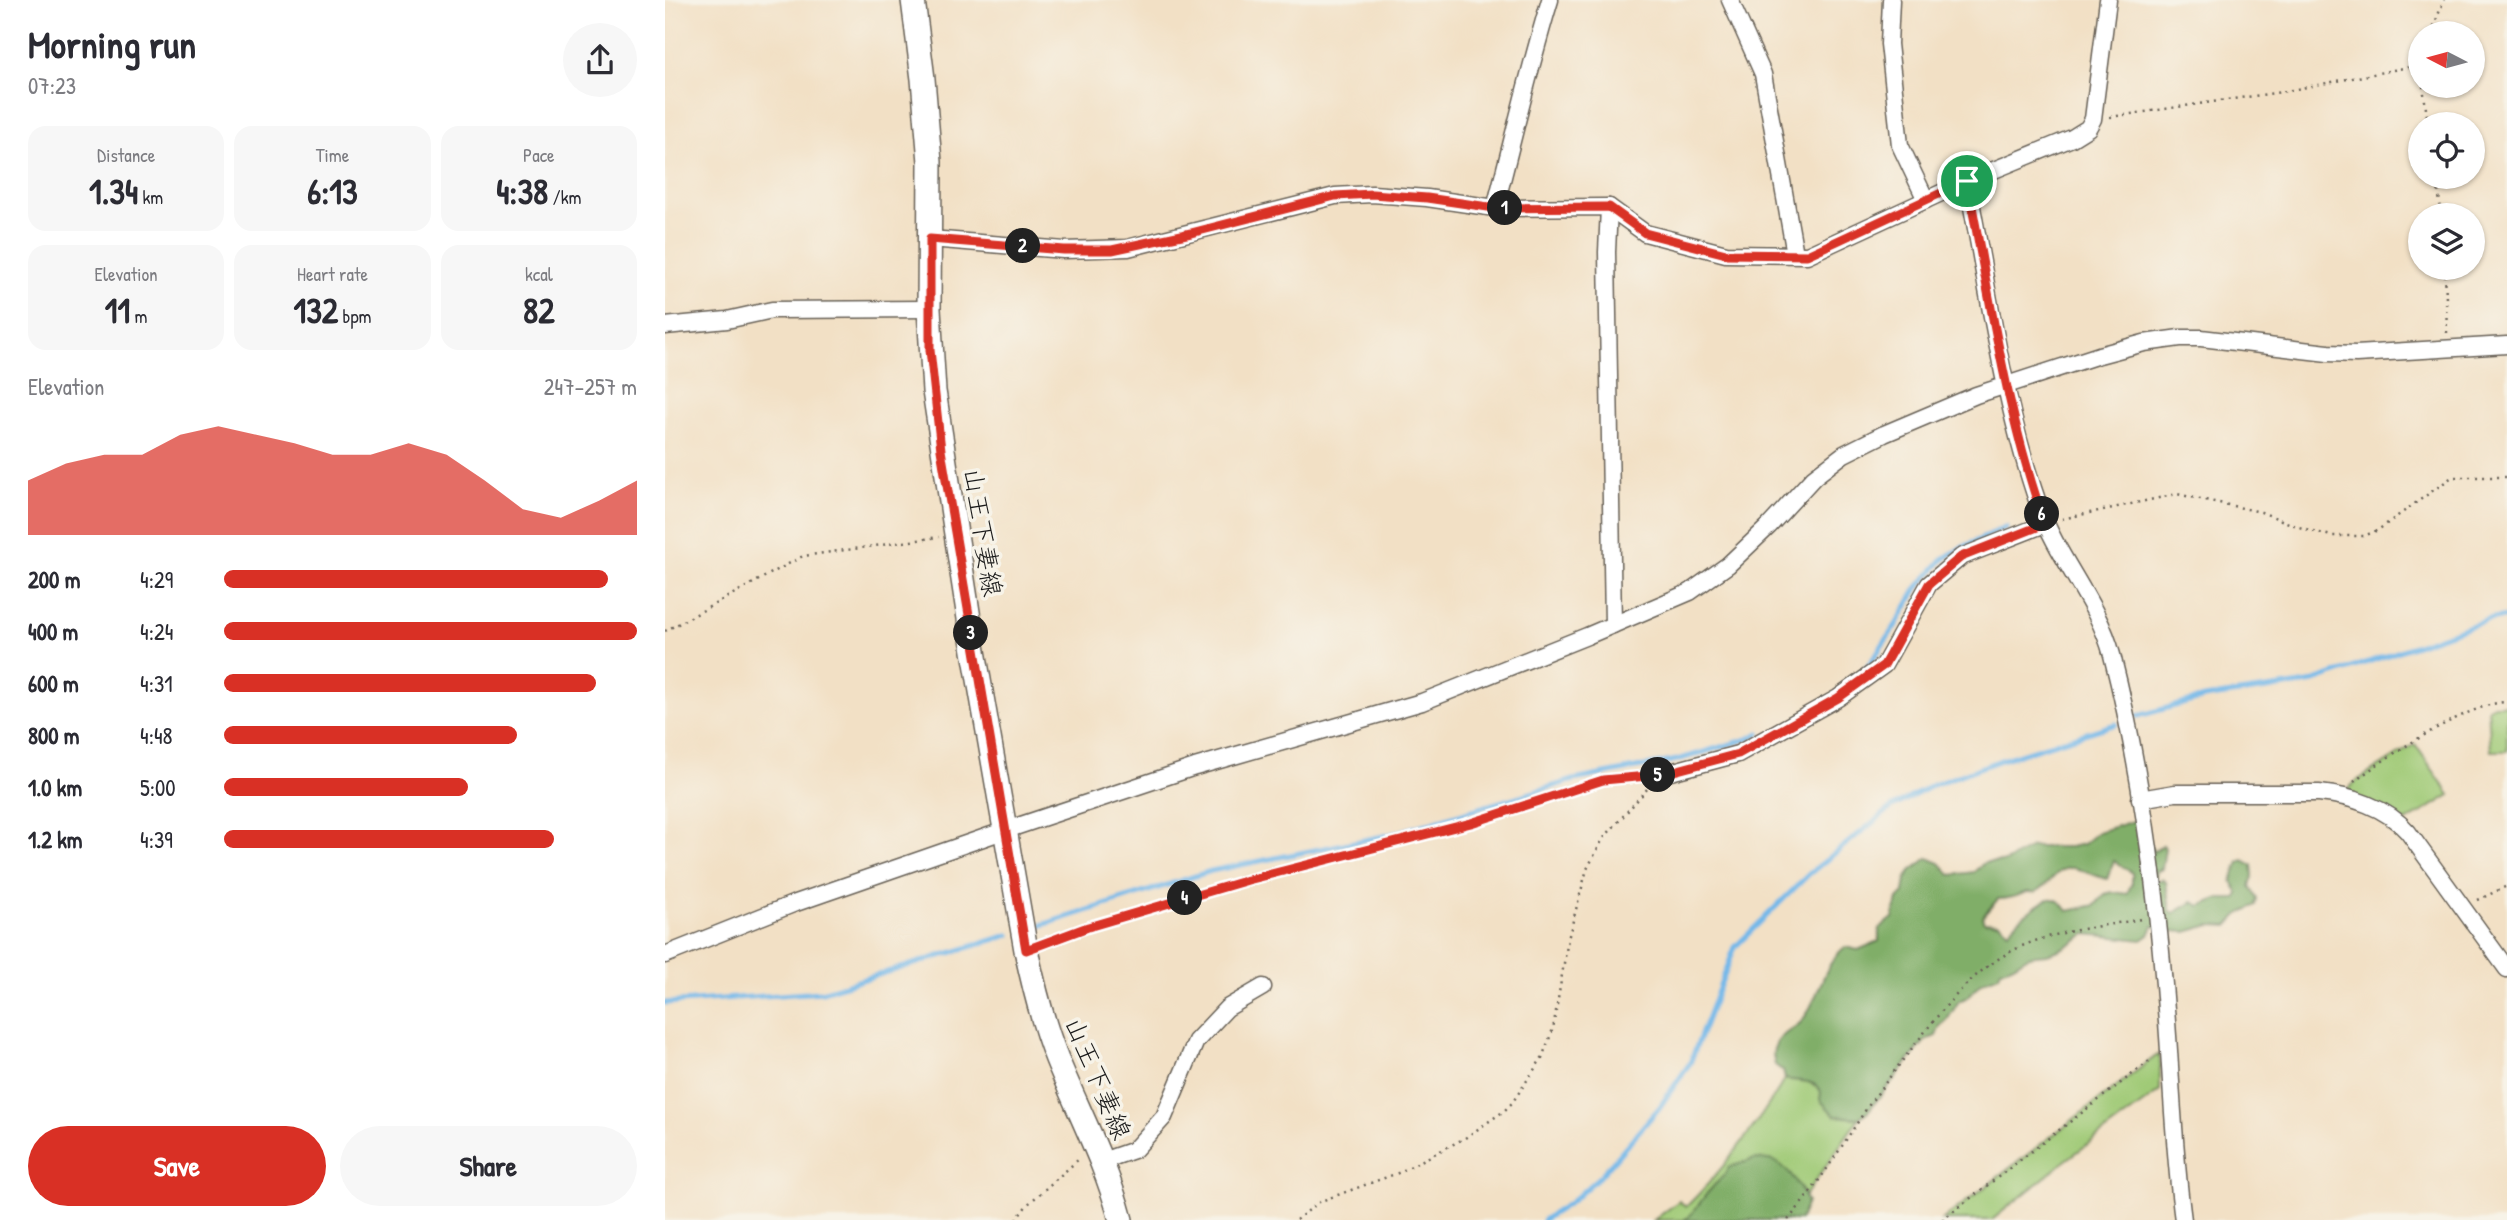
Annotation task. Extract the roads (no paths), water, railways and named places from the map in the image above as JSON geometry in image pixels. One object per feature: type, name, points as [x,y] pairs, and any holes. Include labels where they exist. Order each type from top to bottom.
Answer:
[{"type":"main road","name":"山王下妻線","points":[[912,0],[927,116],[929,309],[934,391],[955,535],[1026,950],[1036,996],[1052,1045],[1100,1155],[1121,1220]]},
{"type":"street","points":[[1495,208],[1519,106],[1550,0]]},
{"type":"street","points":[[1730,0],[1763,74],[1795,254]]},
{"type":"street","points":[[1891,0],[1889,44],[1900,145],[1926,200]]},
{"type":"street","points":[[930,239],[1064,250],[1120,249],[1335,196],[1372,194],[1427,198],[1495,208],[1609,207],[1645,233],[1726,254],[1807,255],[1967,181],[2072,138],[2088,128],[2093,119],[2108,0]]},
{"type":"street","points":[[1967,181],[2028,477],[2045,524],[2101,626],[2111,652],[2125,712],[2156,916],[2183,1220]]},
{"type":"street","points":[[1609,207],[1607,279],[1613,625]]},
{"type":"street","points":[[665,326],[727,320],[772,310],[929,309]]},
{"type":"street","points":[[665,955],[793,904],[1006,830],[1195,767],[1422,702],[1613,625],[1690,592],[1728,565],[1814,477],[1845,454],[1902,426],[1976,395],[2144,343],[2180,338],[2201,338],[2328,353],[2448,350],[2507,345]]},
{"type":"street","points":[[1659,775],[1738,754],[1838,698],[1884,665],[1929,584],[1950,566],[1961,557],[2045,524]]},
{"type":"street","points":[[2140,799],[2175,793],[2338,795],[2368,805],[2402,825],[2507,969]]},
{"type":"street","points":[[1100,1155],[1134,1150],[1164,1117],[1196,1041],[1227,1008],[1263,987]]},
{"type":"waterway","points":[[1864,672],[1917,588],[1943,559],[2006,527]]},
{"type":"waterway","points":[[2138,716],[2204,698],[2309,683],[2487,620],[2507,617]]},
{"type":"waterway","points":[[1543,1220],[1571,1202],[1602,1174],[1659,1108],[1690,1063],[1735,947],[1809,874],[1891,808],[1933,785],[2001,760],[2116,724]]},
{"type":"waterway","points":[[1033,928],[1211,871],[1389,835],[1574,780],[1677,760],[1748,739],[1759,733]]},
{"type":"waterway","points":[[665,1003],[822,992],[1009,935]]}]
